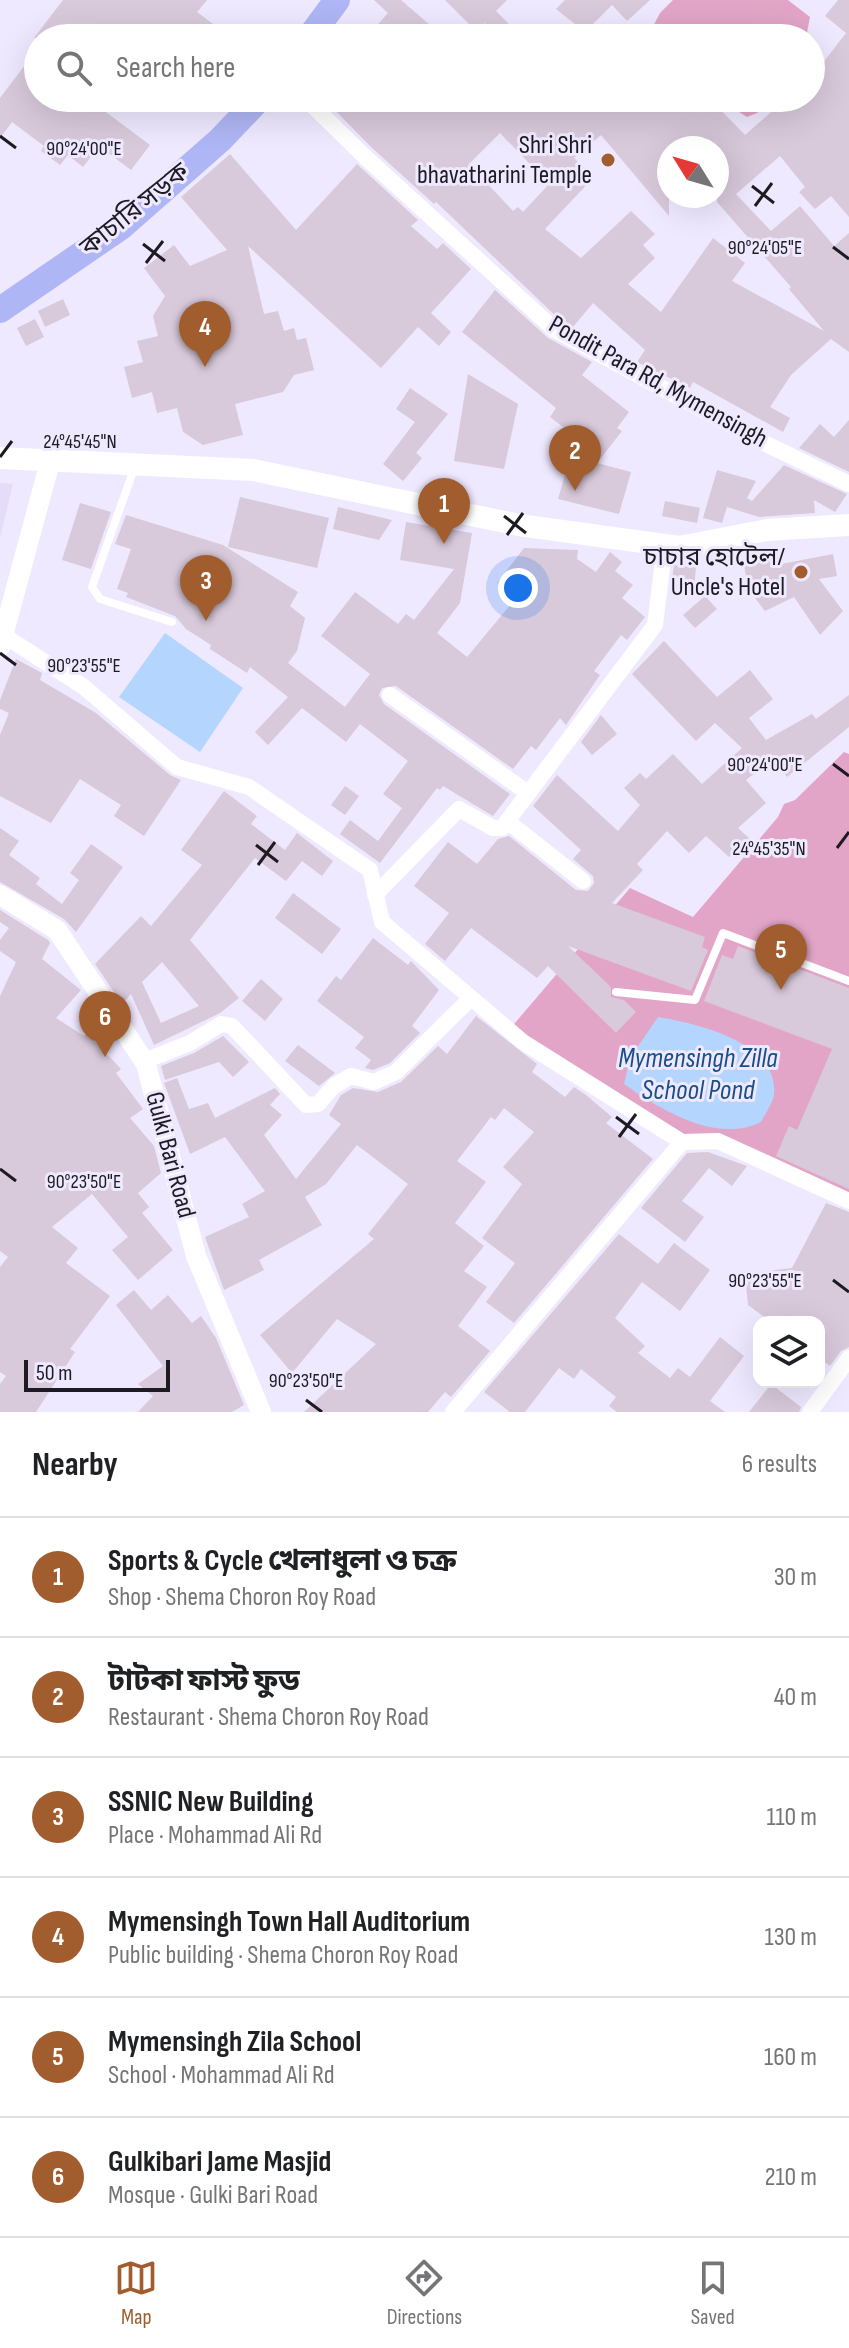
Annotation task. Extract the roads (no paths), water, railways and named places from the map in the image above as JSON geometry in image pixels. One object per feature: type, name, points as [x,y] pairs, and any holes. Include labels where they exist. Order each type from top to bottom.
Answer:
[{"type":"main road","points":[[319,24],[337,0]]},
{"type":"main road","name":"কাচারি সড়ক","points":[[0,310],[121,227],[220,140],[247,112]]},
{"type":"main road","points":[[0,458],[253,470],[519,525],[679,547],[767,530],[849,525]]},
{"type":"street","name":"Pondit Para Rd, Mymensingh","points":[[319,112],[555,330],[762,442],[849,484]]},
{"type":"street","points":[[50,462],[2,641],[84,687],[177,767],[249,787],[370,870],[382,922],[523,1042],[682,1142],[718,1141],[849,1201]]},
{"type":"street","points":[[375,895],[459,809],[493,828],[502,828],[655,625],[665,545]]},
{"type":"street","points":[[390,695],[528,793]]},
{"type":"street","points":[[507,821],[583,881]]},
{"type":"street","name":"Gulki Bari Road","points":[[0,895],[57,930],[144,1061],[196,1256],[261,1412]]},
{"type":"street","points":[[144,1061],[190,1043],[221,1024],[232,1026],[306,1105],[318,1104],[334,1086],[351,1076],[374,1082],[396,1072],[471,998]]},
{"type":"street","points":[[453,1412],[682,1142]]},
{"type":"street","points":[[810,1412],[849,1358]]},
{"type":"lane","points":[[135,466],[92,587],[100,599],[172,622]]},
{"type":"lane","points":[[616,992],[695,1000],[723,933],[849,981]]},
{"type":"water","points":[[165,633],[243,688],[200,752],[119,697]]},
{"type":"water","name":"Mymensingh Zilla School Pond","points":[[658,1017],[692,1024],[732,1038],[763,1061],[772,1076],[774,1094],[761,1122],[744,1128],[708,1126],[672,1113],[624,1084],[630,1058]]},
{"type":"place","name":"Shri Shri bhavatharini Temple","points":[[608,160]]},
{"type":"place","name":"Mymensingh Town Hall Auditorium","points":[[205,367]]},
{"type":"place","name":"টাটকা ফাস্ট ফুড","points":[[575,491]]},
{"type":"place","name":"Sports & Cycle খেলাধুলা ও চক্র","points":[[444,544]]},
{"type":"place","name":"চাচার হোটেল/ Uncle's Hotel","points":[[801,572]]},
{"type":"place","name":"SSNIC New Building","points":[[206,621]]},
{"type":"place","name":"Mymensingh Zila School","points":[[781,990]]},
{"type":"place","name":"Gulkibari Jame Masjid","points":[[105,1057]]}]
